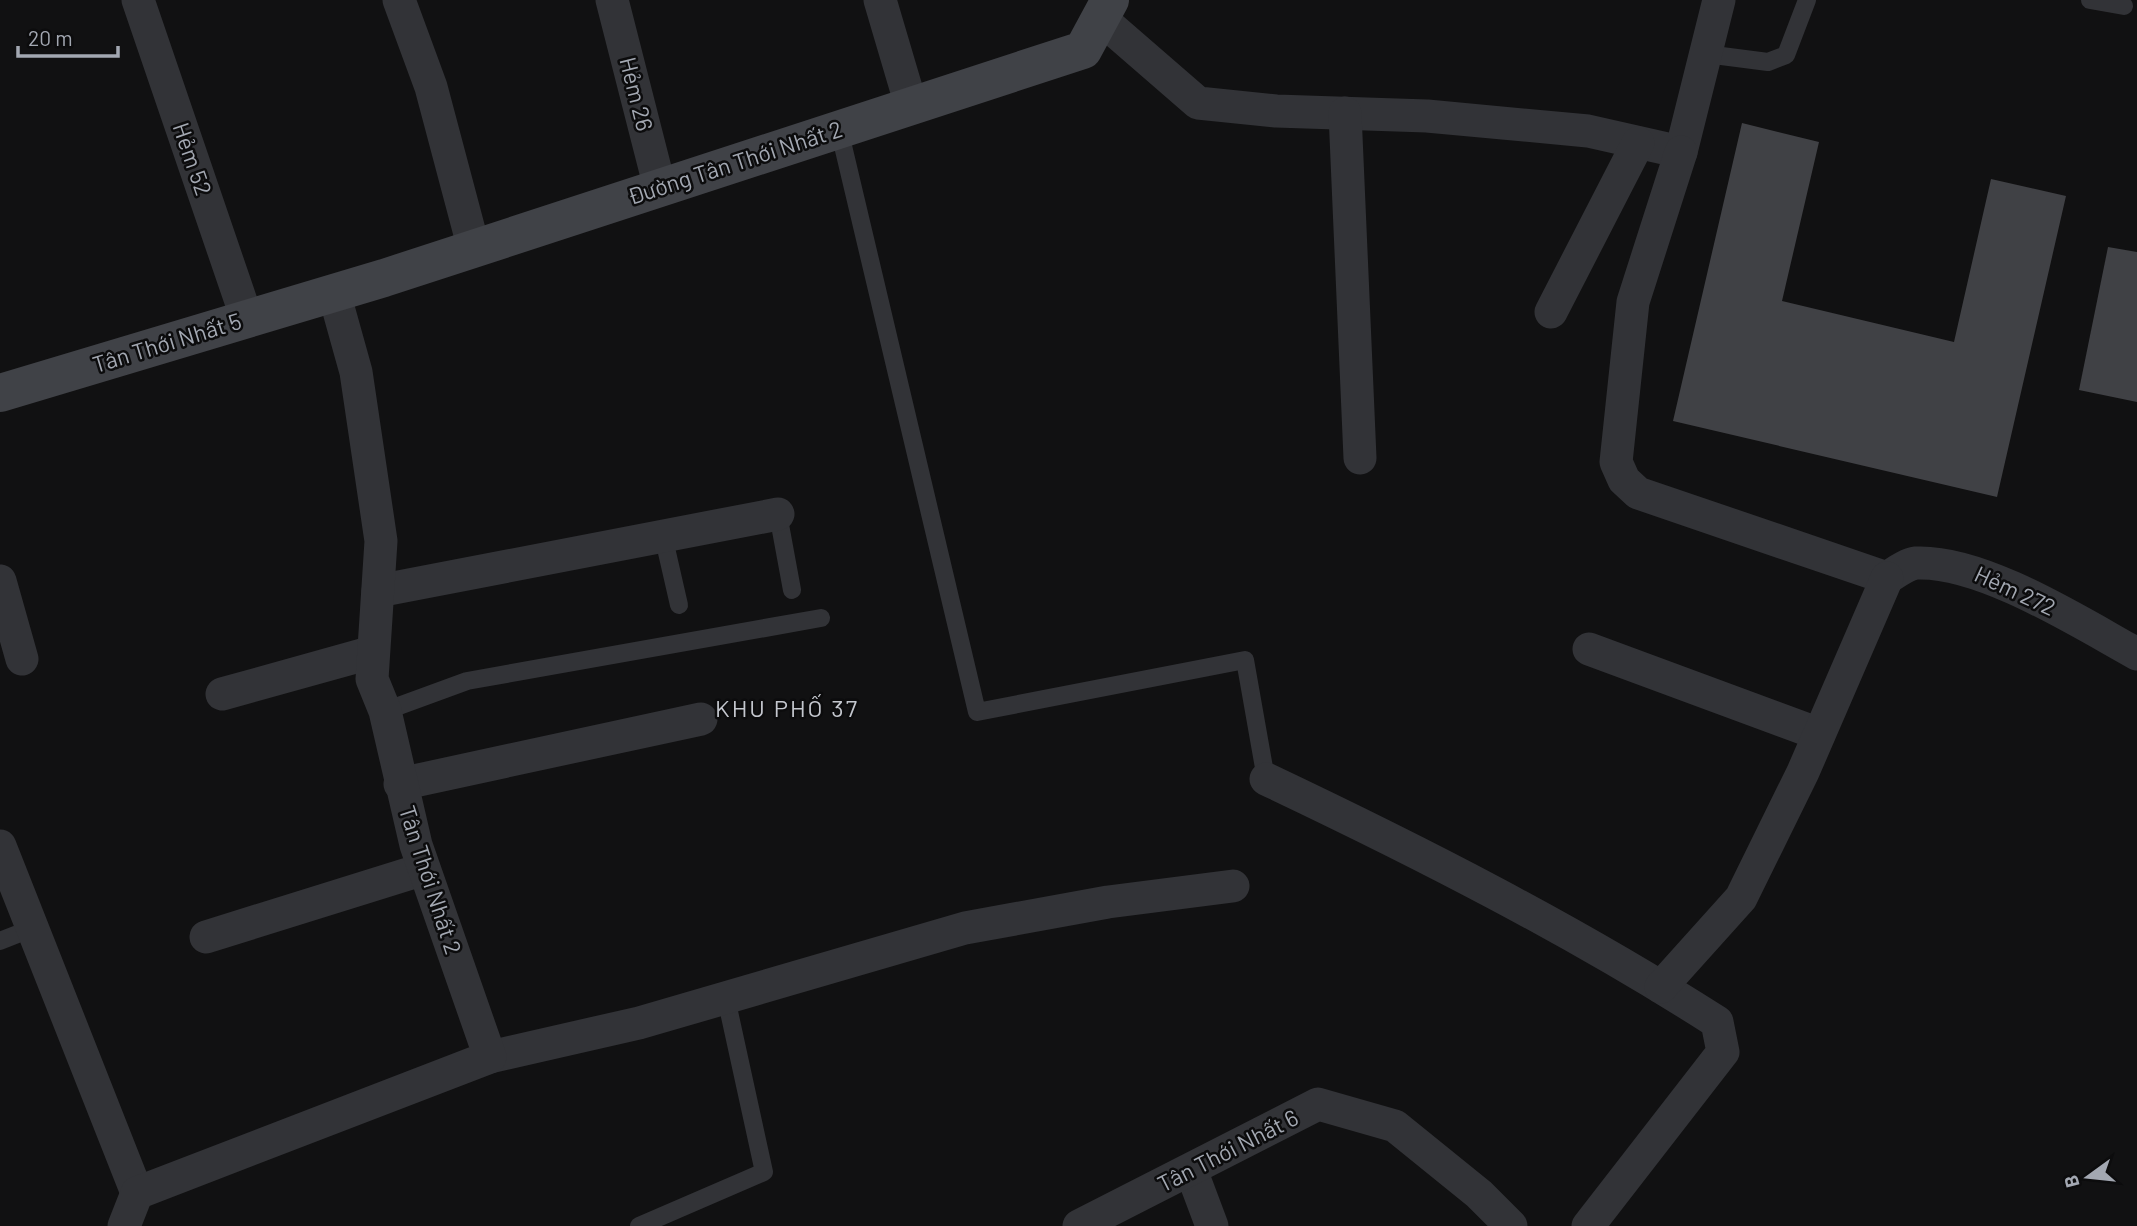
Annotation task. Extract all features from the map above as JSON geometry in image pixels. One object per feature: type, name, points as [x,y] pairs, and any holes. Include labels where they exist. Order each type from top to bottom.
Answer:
[{"type":"street","name":"Hẻm 52","points":[[138,0],[247,319]]},
{"type":"street","points":[[399,0],[431,87],[474,248]]},
{"type":"street","name":"Hẻm 26","points":[[612,0],[660,188]]},
{"type":"street","points":[[880,0],[911,105]]},
{"type":"street","points":[[1661,987],[1741,898],[1819,734],[1887,578],[1638,493],[1624,480],[1616,462],[1633,302],[1681,152],[1719,0]]},
{"type":"street","points":[[1105,9],[1198,103],[1276,111],[1427,116],[1588,131],[1681,152]]},
{"type":"street","name":"Đường Tân Thới Nhất 2","points":[[334,293],[1083,50],[1105,9]]},
{"type":"street","points":[[1345,113],[1360,458]]},
{"type":"street","points":[[1551,312],[1638,142]]},
{"type":"street","name":"Tân Thới Nhất 5","points":[[0,393],[334,293]]},
{"type":"street","name":"Tân Thới Nhất 2","points":[[334,293],[356,372],[381,541],[372,680],[385,711],[400,784],[424,869],[491,1057]]},
{"type":"street","points":[[378,591],[778,514]]},
{"type":"street","name":"Hẻm 272","points":[[1887,578],[1913,563],[1964,568],[2067,615],[2137,654]]},
{"type":"street","points":[[0,581],[22,659]]},
{"type":"street","points":[[1589,649],[1819,734]]},
{"type":"street","points":[[222,694],[373,652]]},
{"type":"street","points":[[400,784],[701,719]]},
{"type":"street","points":[[1266,779],[1405,845],[1661,987],[1717,1023],[1723,1052],[1588,1226]]},
{"type":"street","points":[[0,846],[137,1193],[124,1226]]},
{"type":"street","points":[[206,937],[424,869]]},
{"type":"street","points":[[137,1193],[491,1057],[639,1023],[965,928],[1108,902],[1233,886]]},
{"type":"street","name":"Tân Thới Nhất 6","points":[[1079,1226],[1318,1104],[1395,1126],[1479,1194],[1511,1226]]},
{"type":"street","points":[[1191,1170],[1212,1226]]},
{"type":"lane","points":[[1706,54],[1768,62],[1786,55],[1807,0]]},
{"type":"lane","points":[[2090,0],[2124,6]]},
{"type":"lane","points":[[839,129],[977,712],[1245,660],[1266,779]]},
{"type":"lane","points":[[778,514],[792,590]]},
{"type":"lane","points":[[663,535],[679,605]]},
{"type":"lane","points":[[385,711],[467,681],[821,618]]},
{"type":"lane","points":[[0,941],[33,928]]},
{"type":"lane","points":[[639,1226],[764,1172],[726,998]]},
{"type":"building","points":[[1742,123],[1819,142],[1782,301],[1954,342],[1991,179],[2066,196],[1997,497],[1673,421]]},
{"type":"building","points":[[2108,247],[2137,252],[2137,402],[2079,390]]},
{"type":"district","name":"KHU PHỐ 37","points":[[787,709]]}]
